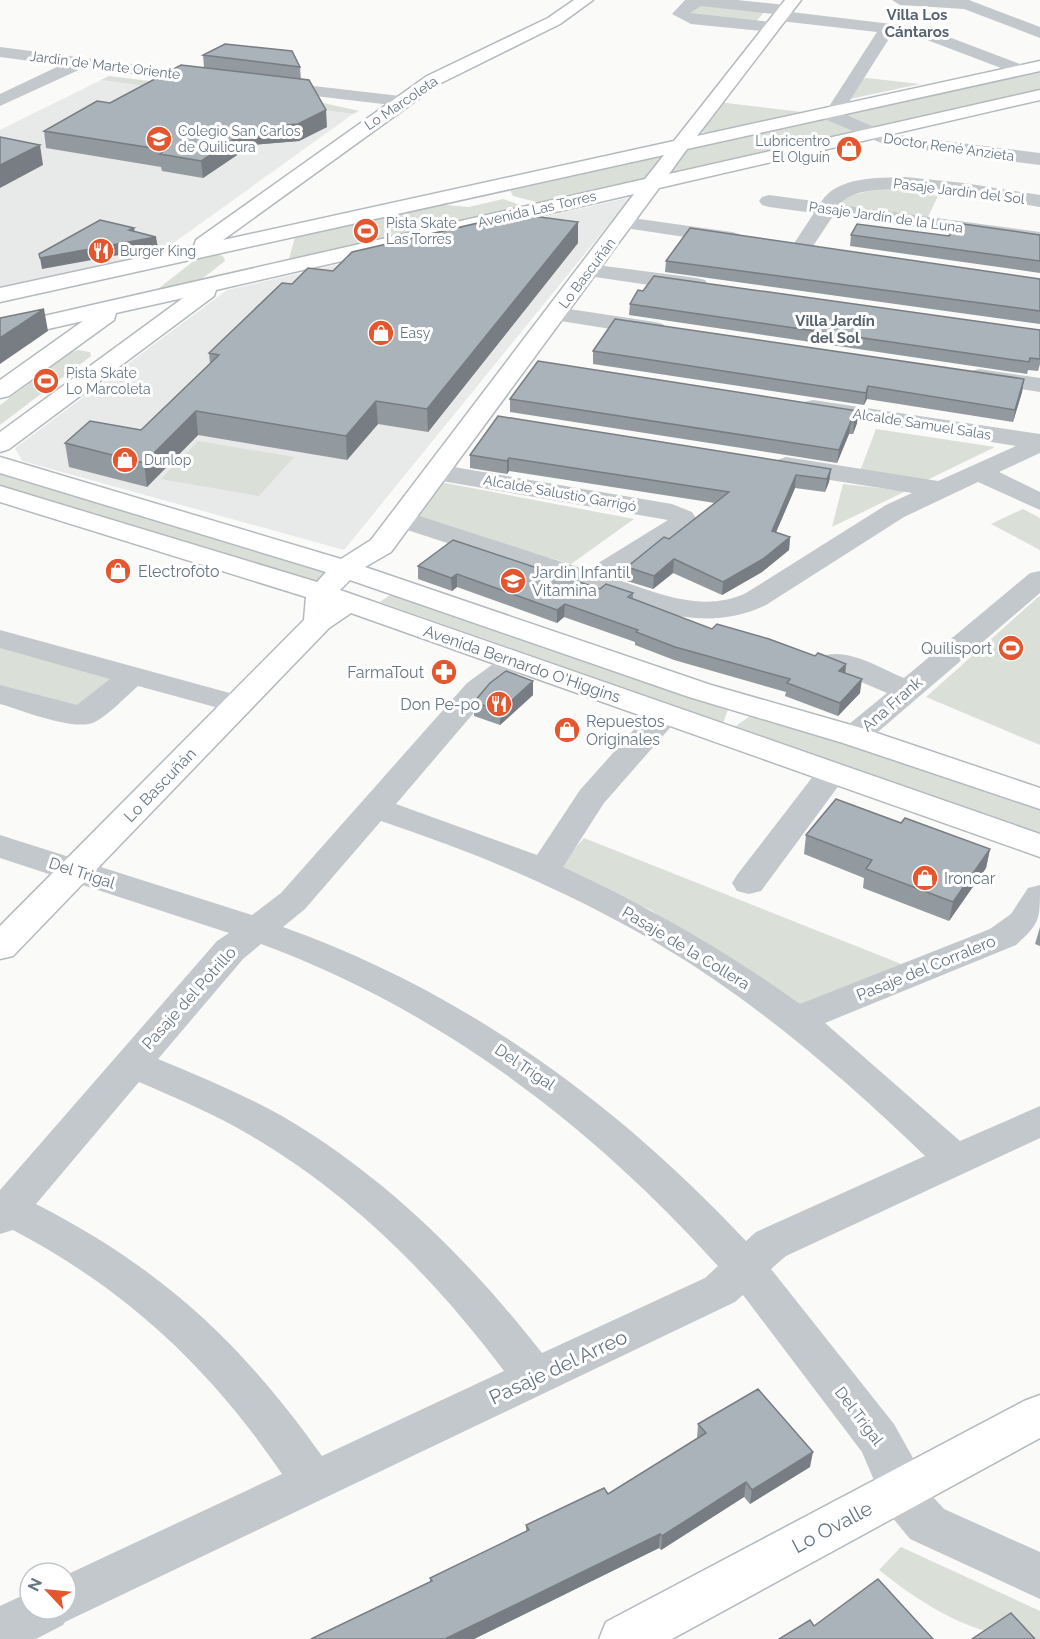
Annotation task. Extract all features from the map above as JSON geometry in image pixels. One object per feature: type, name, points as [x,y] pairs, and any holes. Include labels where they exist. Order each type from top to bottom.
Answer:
[{"type":"street","name":"Lo Marcoleta","points":[[229,242],[266,199],[396,104],[458,66],[554,21],[585,0]]},
{"type":"street","points":[[900,0],[968,2],[1040,33]]},
{"type":"street","points":[[782,13],[932,34],[1019,70]]},
{"type":"street","name":"Lo Bascuñán","points":[[0,947],[237,704],[359,574],[381,563],[381,546],[625,223],[680,145],[782,13]]},
{"type":"street","points":[[831,112],[888,28]]},
{"type":"street","name":"Jardín de Marte Oriente","points":[[0,52],[227,81]]},
{"type":"street","points":[[0,100],[81,62]]},
{"type":"street","name":"Avenida Las Torres","points":[[229,242],[303,228],[1040,66]]},
{"type":"street","points":[[249,84],[282,88],[330,99],[396,104]]},
{"type":"street","name":"Avenida Las Torres","points":[[0,333],[1040,95]]},
{"type":"street","name":"Doctor René Anzieta","points":[[831,112],[869,134],[886,140],[1035,157]]},
{"type":"street","points":[[510,182],[507,190],[513,198],[548,207]]},
{"type":"street","name":"Pasaje Jardín del Sol","points":[[802,248],[835,196],[842,192],[889,182],[1040,201]]},
{"type":"street","points":[[266,199],[265,210],[276,222],[303,228]]},
{"type":"street","name":"Pasaje Jardín de la Luna","points":[[769,201],[1040,238]]},
{"type":"street","points":[[625,223],[755,242]]},
{"type":"street","points":[[0,295],[229,242],[236,264],[217,283],[0,444]]},
{"type":"street","points":[[779,245],[825,252]]},
{"type":"street","points":[[0,391],[192,252]]},
{"type":"street","points":[[589,270],[712,287]]},
{"type":"street","points":[[556,314],[678,332]]},
{"type":"street","points":[[24,328],[54,332],[62,346]]},
{"type":"street","points":[[62,346],[97,351],[104,355],[107,364]]},
{"type":"street","points":[[520,362],[544,366]]},
{"type":"street","points":[[958,373],[1040,385]]},
{"type":"street","name":"Alcalde Samuel Salas","points":[[792,404],[1040,443]]},
{"type":"street","points":[[479,416],[506,420]]},
{"type":"street","points":[[402,519],[681,609],[721,611],[746,604],[876,522],[1040,443]]},
{"type":"street","points":[[764,461],[942,490]]},
{"type":"street","name":"Avenida Bernardo O'Higgins","points":[[0,465],[359,574],[700,691],[854,736],[1040,799]]},
{"type":"street","name":"Alcalde Salustio Garrigó","points":[[436,472],[672,512],[683,518],[680,525],[590,580]]},
{"type":"street","points":[[980,473],[1040,502]]},
{"type":"street","name":"Avenida Bernardo O'Higgins","points":[[0,494],[329,606],[514,662],[1040,846]]},
{"type":"street","name":"Ana Frank","points":[[854,736],[1040,579]]},
{"type":"street","points":[[0,639],[237,704]]},
{"type":"street","points":[[837,661],[907,690]]},
{"type":"street","name":"Pasaje del Potrillo","points":[[4,1213],[230,950],[293,901],[478,689],[514,662]]},
{"type":"street","points":[[0,694],[69,714],[84,715],[132,676]]},
{"type":"street","points":[[544,870],[592,797],[665,714]]},
{"type":"street","points":[[749,883],[832,773]]},
{"type":"street","name":"Pasaje de la Collera","points":[[375,808],[468,838],[544,870],[660,931],[750,987],[797,1020],[835,1050],[955,1160]]},
{"type":"street","name":"Del Trigal","points":[[0,846],[256,930],[375,979],[439,1012],[509,1055],[593,1117],[647,1164],[697,1213],[745,1268],[884,1447],[900,1491],[909,1508],[927,1524],[1040,1576]]},
{"type":"street","name":"Pasaje del Corralero","points":[[797,1020],[1004,937],[1023,922],[1040,896]]},
{"type":"street","points":[[132,1063],[179,1083],[268,1128],[349,1182],[419,1241],[452,1275],[495,1323],[535,1377]]},
{"type":"street","name":"Pasaje del Arreo","points":[[78,1593],[720,1290],[771,1244],[1040,1121]]},
{"type":"street","points":[[4,1213],[101,1258],[166,1307],[238,1378],[277,1427],[314,1482]]},
{"type":"street","name":"Lo Ovalle","points":[[624,1639],[1040,1415]]},
{"type":"street","points":[[0,1630],[19,1621]]},
{"type":"shaded area","points":[[695,4],[765,11],[754,24],[685,14]]},
{"type":"shaded area","points":[[1040,71],[1040,92],[544,204],[513,196],[510,190],[513,187]]},
{"type":"shaded area","points":[[109,76],[319,102],[359,111],[353,114],[101,80]]},
{"type":"shaded area","points":[[867,78],[920,84],[850,99],[862,79]]},
{"type":"shaded area","points":[[101,80],[353,114],[158,254],[0,287],[0,130]]},
{"type":"shaded area","points":[[718,102],[802,112],[708,133],[701,132],[700,129]]},
{"type":"shaded area","points":[[882,188],[938,196],[927,219],[839,208],[845,197]]},
{"type":"shaded area","points":[[631,197],[344,550],[22,461],[15,448],[227,290]]},
{"type":"shaded area","name":"Pista Skate Las Torres","points":[[503,199],[528,208],[288,262],[296,234],[434,204],[469,207]]},
{"type":"shaded area","points":[[215,254],[223,256],[225,261],[194,285],[154,292],[195,260]]},
{"type":"shaded area","name":"Pista Skate Lo Marcoleta","points":[[78,350],[90,352],[91,356],[0,425],[0,405],[72,352]]},
{"type":"shaded area","points":[[876,429],[995,447],[925,481],[860,471]]},
{"type":"shaded area","points":[[198,441],[294,457],[259,496],[161,479]]},
{"type":"shaded area","points":[[0,472],[333,571],[326,584],[0,486]]},
{"type":"shaded area","points":[[440,482],[634,519],[571,564],[417,519]]},
{"type":"shaded area","points":[[843,484],[906,491],[832,527]]},
{"type":"shaded area","points":[[1023,509],[1040,518],[1040,550],[991,524]]},
{"type":"shaded area","points":[[393,593],[729,707],[723,723],[380,602]]},
{"type":"shaded area","name":"Quilisport","points":[[1040,596],[1040,745],[926,697],[1037,598]]},
{"type":"shaded area","points":[[0,646],[117,680],[80,714],[0,690]]},
{"type":"shaded area","points":[[750,716],[833,739],[1040,809],[1040,833],[733,728]]},
{"type":"shaded area","points":[[584,838],[909,967],[795,1012],[651,910],[557,869]]},
{"type":"shaded area","points":[[901,1547],[1040,1611],[1040,1639],[995,1634],[934,1609],[879,1570]]},
{"type":"building","points":[[225,44],[292,51],[300,67],[203,55]]},
{"type":"building","points":[[181,65],[309,80],[326,110],[298,124],[250,128],[201,161],[160,154],[165,150],[44,131],[97,101],[110,103]]},
{"type":"building","points":[[0,137],[40,145],[0,165]]},
{"type":"building","name":"Easy","points":[[517,214],[578,222],[427,409],[376,401],[346,436],[196,411],[144,463],[65,443],[90,421],[141,430],[219,355],[209,353],[282,283],[292,284],[308,268],[333,271],[352,252]]},
{"type":"building","points":[[100,220],[134,228],[129,230],[156,237],[40,258],[39,254]]},
{"type":"building","points":[[956,223],[1040,235],[1040,261],[851,235],[857,224],[949,236]]},
{"type":"building","points":[[690,228],[1040,279],[1040,311],[666,261]]},
{"type":"building","points":[[654,276],[1040,330],[1040,359],[1030,358],[1029,362],[630,304],[638,290],[643,291]]},
{"type":"building","points":[[44,309],[0,338],[0,318]]},
{"type":"building","points":[[615,319],[1024,379],[1015,410],[868,386],[866,393],[593,351]]},
{"type":"building","points":[[538,361],[858,411],[854,422],[851,421],[839,450],[510,399]]},
{"type":"building","points":[[498,416],[831,469],[827,479],[796,475],[772,531],[790,537],[763,559],[723,582],[674,559],[654,576],[627,567],[664,537],[669,539],[729,492],[509,458],[507,461],[470,455]]},
{"type":"building","points":[[453,540],[600,589],[606,584],[633,593],[628,597],[712,629],[717,624],[769,639],[815,656],[818,653],[846,664],[839,671],[862,679],[840,703],[787,683],[790,679],[675,647],[636,632],[638,630],[565,604],[557,610],[457,574],[451,578],[418,566]]},
{"type":"building","points":[[506,671],[533,681],[500,711],[474,702],[490,683]]},
{"type":"building","points":[[836,799],[901,823],[905,818],[990,849],[953,902],[866,869],[872,860],[806,835]]},
{"type":"building","points":[[758,1389],[813,1452],[752,1490],[746,1482],[662,1536],[660,1534],[445,1639],[311,1639],[432,1581],[430,1578],[529,1530],[526,1525],[604,1488],[608,1494],[706,1433],[698,1424]]},
{"type":"building","points":[[878,1579],[933,1639],[779,1639],[810,1620],[814,1626]]},
{"type":"building","points":[[1011,1613],[1035,1639],[972,1639]]},
{"type":"place","name":"Colegio San Carlos de Quilicura","points":[[159,139]]},
{"type":"place","name":"Lubricentro El Olguín","points":[[849,149]]},
{"type":"place","name":"Pista Skate Las Torres","points":[[366,231]]},
{"type":"place","name":"Burger King","points":[[101,251]]},
{"type":"place","name":"Easy","points":[[381,333]]},
{"type":"place","name":"Pista Skate Lo Marcoleta","points":[[46,381]]},
{"type":"place","name":"Dunlop","points":[[125,460]]},
{"type":"place","name":"Electrofoto","points":[[118,571]]},
{"type":"place","name":"Jardin Infantil Vitamina","points":[[513,581]]},
{"type":"place","name":"Quilisport","points":[[1011,648]]},
{"type":"place","name":"FarmaTout","points":[[444,672]]},
{"type":"place","name":"Don Pe-po","points":[[499,704]]},
{"type":"place","name":"Repuestos Originales","points":[[567,730]]},
{"type":"place","name":"Ironcar","points":[[925,878]]},
{"type":"district","name":"Villa Los Cántaros","points":[[917,24]]},
{"type":"district","name":"Villa Jardín del Sol","points":[[835,330]]}]
